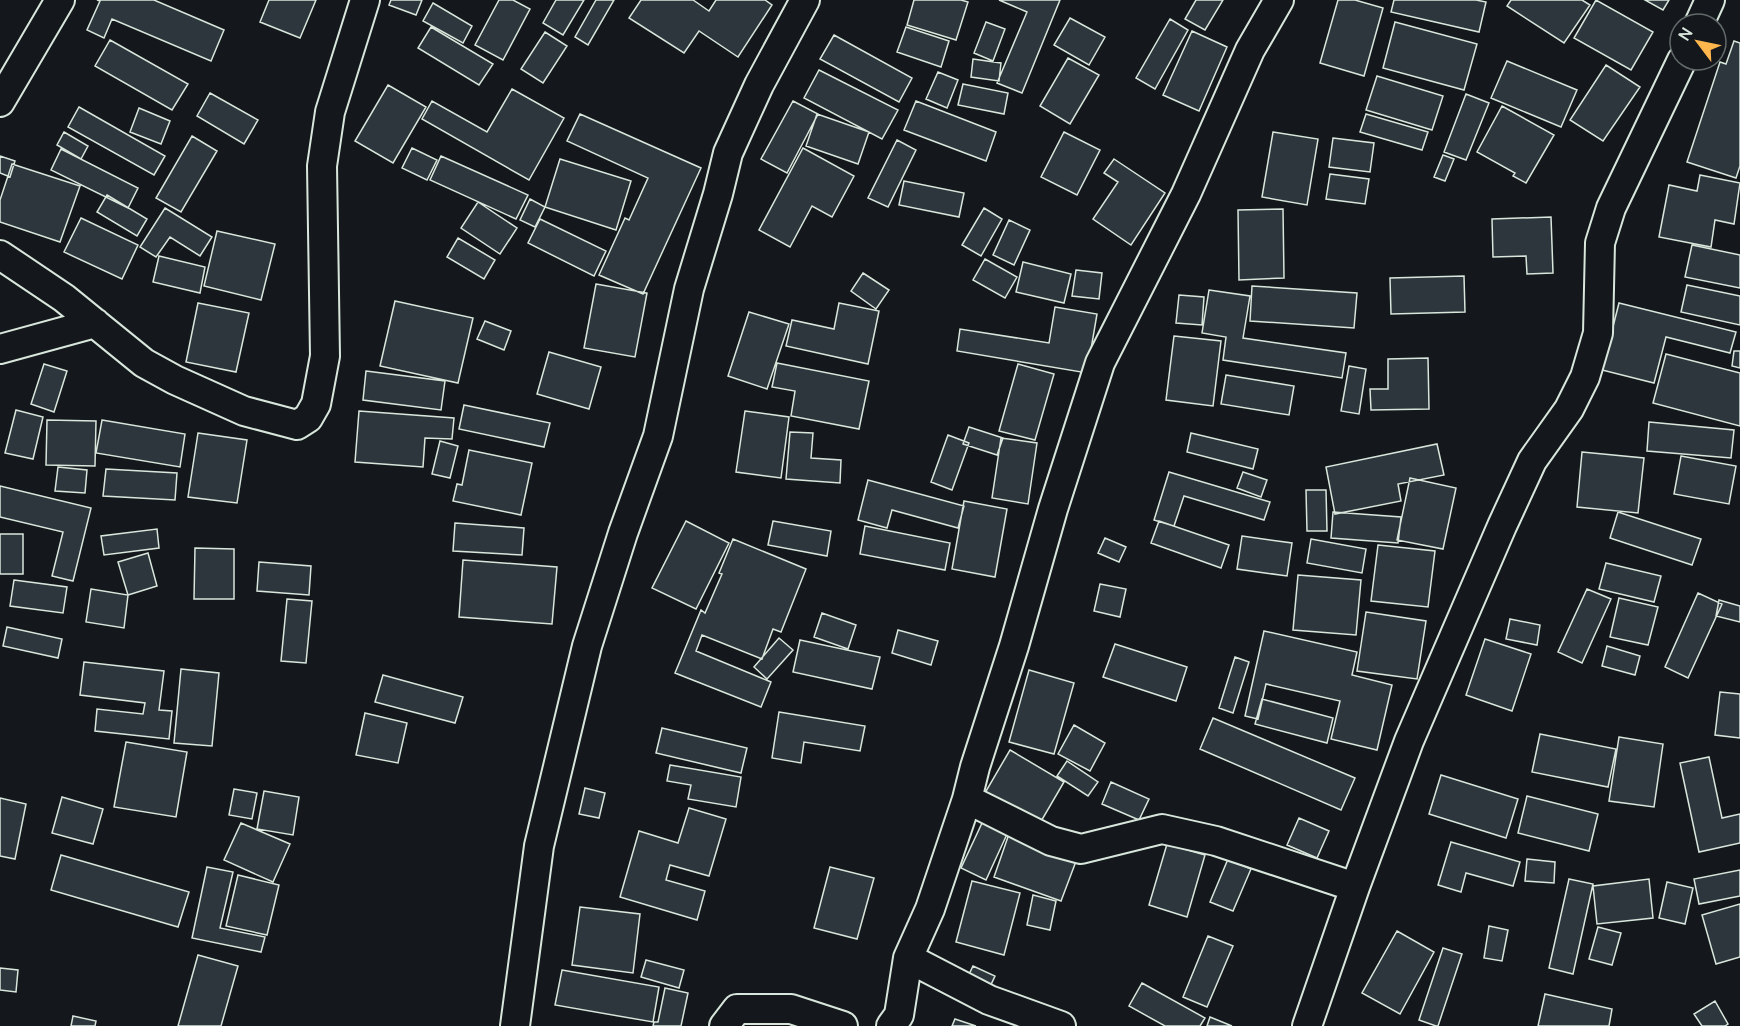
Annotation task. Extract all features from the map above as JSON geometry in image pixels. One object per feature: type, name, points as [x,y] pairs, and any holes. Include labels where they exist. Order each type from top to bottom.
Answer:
[{"type":"street","points":[[0,102],[60,0]]},
{"type":"street","points":[[0,255],[64,298],[144,363],[175,380],[244,411],[297,425],[308,418],[316,404],[325,356],[322,166],[330,112],[364,0]]},
{"type":"street","points":[[515,1026],[539,846],[587,646],[623,533],[658,436],[689,289],[728,153],[759,85],[805,0]]},
{"type":"street","points":[[891,1026],[899,1014],[908,958],[930,909],[967,799],[1053,509],[1100,363],[1185,194],[1250,50],[1279,0]]},
{"type":"street","points":[[1307,1026],[1409,741],[1532,461],[1569,409],[1586,377],[1598,333],[1600,243],[1611,208],[1676,72]]},
{"type":"street","points":[[0,349],[95,323]]},
{"type":"street","points":[[967,799],[1051,841],[1081,849],[1162,829],[1216,841],[1355,887]]},
{"type":"street","points":[[908,958],[989,1000],[1061,1026]]},
{"type":"street","points":[[724,1026],[737,1009],[791,1009],[843,1026]]},
{"type":"building","points":[[97,0],[154,0],[224,30],[211,61],[112,19],[104,38],[87,30],[100,1]]},
{"type":"building","points":[[269,0],[316,0],[300,38],[260,22]]},
{"type":"building","points":[[391,0],[422,0],[416,15],[389,5]]},
{"type":"building","points":[[499,0],[513,0],[530,9],[503,60],[475,45]]},
{"type":"building","points":[[556,0],[584,0],[563,35],[543,23]]},
{"type":"building","points":[[596,0],[614,0],[588,45],[575,37]]},
{"type":"building","points":[[641,0],[693,0],[709,11],[716,0],[765,0],[772,5],[738,57],[699,31],[684,53],[629,18]]},
{"type":"building","points":[[914,0],[968,2],[956,40],[907,25]]},
{"type":"building","points":[[999,0],[1060,0],[1022,93],[997,83],[1027,12]]},
{"type":"building","points":[[1196,0],[1223,0],[1205,30],[1185,19]]},
{"type":"building","points":[[1338,0],[1355,0],[1383,8],[1364,76],[1320,63]]},
{"type":"building","points":[[1394,0],[1486,2],[1479,32],[1391,12]]},
{"type":"building","points":[[1511,0],[1582,0],[1590,5],[1564,43],[1507,6]]},
{"type":"building","points":[[1596,0],[1653,32],[1631,70],[1574,38]]},
{"type":"building","points":[[1645,0],[1669,0],[1663,10]]},
{"type":"building","points":[[433,3],[472,26],[463,43],[423,21]]},
{"type":"building","points":[[1070,18],[1105,37],[1089,65],[1054,45]]},
{"type":"building","points":[[1170,19],[1188,30],[1155,89],[1136,78]]},
{"type":"building","points":[[986,22],[1005,29],[993,61],[974,53]]},
{"type":"building","points":[[1395,22],[1477,44],[1464,90],[1383,68]]},
{"type":"building","points":[[431,27],[493,64],[479,85],[418,48]]},
{"type":"building","points":[[906,27],[949,41],[941,67],[897,52]]},
{"type":"building","points":[[1192,31],[1227,47],[1199,111],[1163,95]]},
{"type":"building","points":[[545,32],[567,46],[543,83],[521,69]]},
{"type":"building","points":[[834,35],[912,78],[899,102],[820,59]]},
{"type":"building","points":[[110,40],[188,84],[172,110],[95,66]]},
{"type":"building","points":[[1734,41],[1740,43],[1740,166],[1736,178],[1687,162],[1717,72],[1728,72],[1728,58]]},
{"type":"building","points":[[1068,58],[1099,75],[1070,124],[1040,106]]},
{"type":"building","points":[[973,59],[1001,63],[999,81],[971,77]]},
{"type":"building","points":[[1507,61],[1577,90],[1561,127],[1491,98]]},
{"type":"building","points":[[1606,65],[1640,87],[1603,141],[1570,120]]},
{"type":"building","points":[[819,70],[898,110],[882,139],[804,98]]},
{"type":"building","points":[[938,72],[958,80],[947,108],[926,99]]},
{"type":"building","points":[[1377,76],[1443,96],[1432,130],[1366,110]]},
{"type":"building","points":[[963,84],[1008,93],[1004,114],[958,105]]},
{"type":"building","points":[[388,85],[426,107],[393,163],[355,141]]},
{"type":"building","points":[[512,89],[564,118],[529,180],[422,119],[432,101],[487,132]]},
{"type":"building","points":[[210,93],[258,120],[244,144],[197,116]]},
{"type":"building","points":[[1466,94],[1489,103],[1466,160],[1444,152]]},
{"type":"building","points":[[793,101],[818,114],[787,173],[761,159]]},
{"type":"building","points":[[916,101],[996,132],[986,161],[904,130]]},
{"type":"building","points":[[1502,106],[1554,135],[1526,183],[1513,176],[1515,173],[1477,152]]},
{"type":"building","points":[[79,107],[165,156],[154,175],[68,127]]},
{"type":"building","points":[[139,108],[170,121],[161,144],[130,132]]},
{"type":"building","points":[[580,114],[701,168],[643,294],[599,275],[625,218],[629,220],[648,178],[567,141]]},
{"type":"building","points":[[817,114],[869,132],[858,164],[806,146]]},
{"type":"building","points":[[1366,114],[1428,132],[1422,150],[1360,132]]},
{"type":"building","points":[[64,132],[88,146],[81,159],[57,145]]},
{"type":"building","points":[[1064,132],[1100,150],[1077,195],[1041,177]]},
{"type":"building","points":[[1273,132],[1318,139],[1307,205],[1262,197]]},
{"type":"building","points":[[192,136],[217,151],[181,212],[156,198]]},
{"type":"building","points":[[1333,138],[1374,143],[1370,172],[1329,167]]},
{"type":"building","points":[[897,140],[916,150],[888,207],[868,198]]},
{"type":"building","points":[[412,148],[437,160],[427,180],[402,168]]},
{"type":"building","points":[[803,148],[854,176],[832,217],[812,206],[790,247],[759,230]]},
{"type":"building","points":[[61,149],[138,188],[128,208],[51,170]]},
{"type":"building","points":[[1443,155],[1454,159],[1445,181],[1434,177]]},
{"type":"building","points":[[0,156],[15,161],[10,177],[0,173]]},
{"type":"building","points":[[441,156],[528,195],[516,219],[430,180]]},
{"type":"building","points":[[560,159],[631,181],[616,230],[545,207]]},
{"type":"building","points":[[1114,159],[1165,193],[1131,245],[1093,219],[1118,182],[1104,173]]},
{"type":"building","points":[[12,164],[80,186],[60,242],[0,222],[0,200]]},
{"type":"building","points":[[1330,174],[1369,179],[1365,204],[1326,199]]},
{"type":"building","points":[[1700,175],[1740,183],[1734,224],[1715,220],[1711,247],[1659,237],[1669,185],[1697,191]]},
{"type":"building","points":[[904,181],[964,193],[959,217],[899,205]]},
{"type":"building","points":[[107,195],[147,219],[137,236],[97,212]]},
{"type":"building","points":[[530,199],[545,207],[535,227],[520,220]]},
{"type":"building","points":[[478,202],[517,228],[500,254],[461,228]]},
{"type":"building","points":[[165,208],[212,237],[200,256],[170,237],[156,257],[140,247]]},
{"type":"building","points":[[984,208],[1002,219],[981,256],[962,245]]},
{"type":"building","points":[[1283,209],[1284,278],[1239,280],[1238,210]]},
{"type":"building","points":[[1551,217],[1553,273],[1527,274],[1526,256],[1493,257],[1492,219]]},
{"type":"building","points":[[81,218],[138,245],[122,279],[64,252]]},
{"type":"building","points":[[540,219],[606,251],[594,276],[528,243]]},
{"type":"building","points":[[1009,220],[1030,230],[1014,265],[993,255]]},
{"type":"building","points":[[217,231],[275,244],[261,300],[204,286]]},
{"type":"building","points":[[458,238],[495,260],[484,279],[447,257]]},
{"type":"building","points":[[1692,245],[1740,255],[1740,288],[1685,277]]},
{"type":"building","points":[[159,256],[205,267],[200,293],[153,282]]},
{"type":"building","points":[[985,259],[1017,277],[1005,298],[973,280]]},
{"type":"building","points":[[1023,262],[1071,274],[1064,303],[1016,292]]},
{"type":"building","points":[[1076,270],[1102,273],[1099,299],[1072,296]]},
{"type":"building","points":[[863,273],[889,290],[876,309],[851,291]]},
{"type":"building","points":[[1464,276],[1465,312],[1391,314],[1390,278]]},
{"type":"building","points":[[596,284],[647,293],[635,357],[584,348]]},
{"type":"building","points":[[1687,285],[1740,296],[1740,325],[1681,312]]},
{"type":"building","points":[[1252,286],[1357,293],[1354,328],[1250,321]]},
{"type":"building","points":[[1209,290],[1250,296],[1243,338],[1346,353],[1342,378],[1223,360],[1226,337],[1202,333]]},
{"type":"building","points":[[1179,295],[1204,297],[1202,325],[1176,323]]},
{"type":"building","points":[[395,301],[473,318],[458,383],[380,366]]},
{"type":"building","points":[[198,303],[249,313],[236,372],[186,362]]},
{"type":"building","points":[[839,303],[879,311],[868,364],[786,346],[792,320],[834,329]]},
{"type":"building","points":[[1619,303],[1736,332],[1730,353],[1666,337],[1654,383],[1602,370]]},
{"type":"building","points":[[1055,307],[1097,314],[1087,373],[957,351],[960,329],[1049,343]]},
{"type":"building","points":[[749,312],[789,324],[767,389],[728,376]]},
{"type":"building","points":[[485,321],[511,331],[504,350],[477,339]]},
{"type":"building","points":[[1174,336],[1221,341],[1213,406],[1166,400]]},
{"type":"building","points":[[1734,351],[1740,351],[1740,368],[1732,366]]},
{"type":"building","points":[[549,352],[601,367],[589,409],[537,394]]},
{"type":"building","points":[[1666,354],[1740,373],[1740,426],[1653,403]]},
{"type":"building","points":[[1428,358],[1429,409],[1371,410],[1370,389],[1388,389],[1388,359]]},
{"type":"building","points":[[777,363],[869,381],[859,429],[791,416],[795,391],[772,387]]},
{"type":"building","points":[[44,364],[67,371],[54,412],[31,404]]},
{"type":"building","points":[[1018,364],[1054,374],[1035,440],[999,431]]},
{"type":"building","points":[[1349,366],[1366,369],[1359,414],[1341,411]]},
{"type":"building","points":[[366,371],[445,381],[441,410],[363,400]]},
{"type":"building","points":[[1226,375],[1294,386],[1289,415],[1221,404]]},
{"type":"building","points":[[464,405],[550,423],[544,447],[459,429]]},
{"type":"building","points":[[16,410],[43,417],[33,459],[5,453]]},
{"type":"building","points":[[359,411],[454,418],[452,439],[425,438],[423,467],[355,462]]},
{"type":"building","points":[[745,411],[789,417],[781,478],[736,472]]},
{"type":"building","points":[[47,420],[96,421],[95,466],[46,465]]},
{"type":"building","points":[[102,420],[185,434],[180,467],[96,453]]},
{"type":"building","points":[[1649,422],[1734,430],[1731,458],[1647,451]]},
{"type":"building","points":[[969,427],[1003,438],[997,455],[963,444]]},
{"type":"building","points":[[790,432],[813,433],[811,458],[841,460],[840,483],[786,479]]},
{"type":"building","points":[[198,433],[247,440],[237,503],[188,497]]},
{"type":"building","points":[[1191,433],[1258,449],[1253,469],[1187,452]]},
{"type":"building","points":[[948,435],[969,443],[952,490],[931,482]]},
{"type":"building","points":[[1001,438],[1037,443],[1028,504],[992,498]]},
{"type":"building","points":[[440,441],[458,446],[450,478],[432,474]]},
{"type":"building","points":[[1437,444],[1444,475],[1398,484],[1401,501],[1335,514],[1326,467]]},
{"type":"building","points":[[469,450],[532,463],[521,515],[453,501],[457,484],[462,485]]},
{"type":"building","points":[[1582,452],[1644,458],[1638,513],[1577,507]]},
{"type":"building","points":[[1681,456],[1736,466],[1729,504],[1674,494]]},
{"type":"building","points":[[58,467],[87,470],[85,493],[55,491]]},
{"type":"building","points":[[106,469],[177,473],[175,500],[103,496]]},
{"type":"building","points":[[1169,472],[1270,502],[1264,520],[1184,496],[1174,526],[1154,520]]},
{"type":"building","points":[[1243,472],[1267,480],[1261,497],[1237,488]]},
{"type":"building","points":[[1410,478],[1456,488],[1443,549],[1397,540]]},
{"type":"building","points":[[868,480],[964,506],[958,528],[892,510],[887,528],[858,520]]},
{"type":"building","points":[[0,486],[91,508],[73,581],[52,576],[63,532],[0,517]]},
{"type":"building","points":[[1306,490],[1326,490],[1327,531],[1307,531]]},
{"type":"building","points":[[964,501],[1007,509],[995,577],[952,569]]},
{"type":"building","points":[[1333,512],[1401,517],[1398,543],[1331,538]]},
{"type":"building","points":[[1618,512],[1701,539],[1692,565],[1610,538]]},
{"type":"building","points":[[686,521],[729,543],[696,609],[652,588]]},
{"type":"building","points":[[773,521],[831,531],[827,556],[768,545]]},
{"type":"building","points":[[1159,521],[1229,545],[1221,568],[1151,543]]},
{"type":"building","points":[[455,523],[524,528],[522,555],[453,551]]},
{"type":"building","points":[[865,526],[950,543],[945,570],[860,554]]},
{"type":"building","points":[[157,529],[159,548],[104,555],[101,536]]},
{"type":"building","points":[[0,534],[23,534],[23,574],[0,574]]},
{"type":"building","points":[[1242,536],[1292,543],[1287,576],[1237,569]]},
{"type":"building","points":[[1105,538],[1126,547],[1119,562],[1098,553]]},
{"type":"building","points":[[733,539],[806,569],[781,632],[773,629],[762,659],[702,635],[696,651],[771,682],[761,707],[675,673],[701,610],[705,613],[722,574],[719,573]]},
{"type":"building","points":[[1311,539],[1366,549],[1362,573],[1307,563]]},
{"type":"building","points":[[1378,545],[1435,551],[1428,607],[1371,601]]},
{"type":"building","points":[[195,548],[234,549],[234,599],[194,599]]},
{"type":"building","points":[[148,553],[157,586],[128,595],[118,562]]},
{"type":"building","points":[[463,560],[557,567],[552,624],[459,617]]},
{"type":"building","points":[[259,562],[311,566],[309,595],[257,591]]},
{"type":"building","points":[[1606,563],[1661,576],[1654,602],[1599,589]]},
{"type":"building","points":[[1298,575],[1361,580],[1356,635],[1293,630]]},
{"type":"building","points":[[14,580],[67,587],[63,613],[10,606]]},
{"type":"building","points":[[1100,584],[1126,589],[1120,617],[1094,611]]},
{"type":"building","points":[[91,589],[128,595],[124,628],[86,622]]},
{"type":"building","points":[[1587,589],[1611,599],[1582,663],[1558,652]]},
{"type":"building","points":[[1698,593],[1722,604],[1688,678],[1665,667]]},
{"type":"building","points":[[1619,598],[1658,607],[1648,645],[1610,637]]},
{"type":"building","points":[[287,599],[312,601],[306,663],[281,661]]},
{"type":"building","points":[[1719,600],[1740,606],[1740,622],[1716,616]]},
{"type":"building","points":[[1366,612],[1426,621],[1417,679],[1357,671]]},
{"type":"building","points":[[822,613],[856,625],[848,649],[814,637]]},
{"type":"building","points":[[1510,619],[1540,625],[1537,645],[1506,639]]},
{"type":"building","points":[[7,627],[62,639],[58,658],[3,646]]},
{"type":"building","points":[[898,630],[938,641],[931,665],[892,653]]},
{"type":"building","points":[[1264,631],[1357,652],[1352,675],[1392,685],[1377,750],[1331,739],[1340,701],[1266,684],[1258,719],[1245,716]]},
{"type":"building","points":[[779,638],[793,650],[767,679],[754,667]]},
{"type":"building","points":[[1485,639],[1531,654],[1512,711],[1466,695]]},
{"type":"building","points":[[800,640],[880,657],[872,689],[793,672]]},
{"type":"building","points":[[1115,644],[1187,667],[1176,701],[1103,677]]},
{"type":"building","points":[[1607,646],[1640,656],[1635,675],[1602,666]]},
{"type":"building","points":[[1235,657],[1249,662],[1233,713],[1219,708]]},
{"type":"building","points":[[84,662],[164,671],[159,710],[172,711],[169,739],[95,731],[97,709],[143,714],[145,703],[80,695]]},
{"type":"building","points":[[181,669],[219,673],[212,746],[174,743]]},
{"type":"building","points":[[1029,670],[1074,683],[1054,754],[1009,742]]},
{"type":"building","points":[[383,675],[463,697],[455,723],[375,702]]},
{"type":"building","points":[[1720,692],[1740,694],[1740,738],[1715,735]]},
{"type":"building","points":[[1262,699],[1333,718],[1327,743],[1255,724]]},
{"type":"building","points":[[779,712],[865,726],[860,751],[804,742],[801,763],[772,758]]},
{"type":"building","points":[[365,713],[407,723],[398,763],[356,755]]},
{"type":"building","points":[[1213,718],[1355,778],[1341,810],[1200,749]]},
{"type":"building","points":[[1074,725],[1105,743],[1090,771],[1058,754]]},
{"type":"building","points":[[662,728],[747,748],[741,773],[656,753]]},
{"type":"building","points":[[1540,734],[1616,749],[1608,787],[1532,772]]},
{"type":"building","points":[[1619,737],[1663,744],[1654,807],[1609,801]]},
{"type":"building","points":[[126,742],[187,752],[176,817],[114,807]]},
{"type":"building","points":[[1010,750],[1064,782],[1036,830],[982,798]]},
{"type":"building","points":[[1709,757],[1722,818],[1740,814],[1740,843],[1699,852],[1680,763]]},
{"type":"building","points":[[1067,761],[1098,782],[1088,796],[1057,776]]},
{"type":"building","points":[[670,765],[741,777],[736,807],[688,799],[691,785],[667,781]]},
{"type":"building","points":[[1441,775],[1518,799],[1506,838],[1429,814]]},
{"type":"building","points":[[1111,782],[1149,799],[1139,820],[1102,804]]},
{"type":"building","points":[[585,788],[605,793],[599,818],[579,814]]},
{"type":"building","points":[[234,789],[257,793],[252,819],[229,815]]},
{"type":"building","points":[[264,791],[299,797],[293,835],[257,829]]},
{"type":"building","points":[[1527,796],[1598,814],[1589,851],[1518,833]]},
{"type":"building","points":[[62,797],[103,809],[93,844],[52,833]]},
{"type":"building","points":[[0,798],[26,804],[15,859],[0,856]]},
{"type":"building","points":[[689,808],[726,819],[709,876],[670,865],[666,880],[705,891],[697,920],[620,897],[639,831],[678,843]]},
{"type":"building","points":[[1299,818],[1329,831],[1317,858],[1287,845]]},
{"type":"building","points":[[983,821],[1008,832],[986,880],[961,868]]},
{"type":"building","points":[[241,823],[290,844],[273,882],[224,860]]},
{"type":"building","points":[[1010,831],[1078,856],[1061,901],[994,877]]},
{"type":"building","points":[[1451,842],[1520,862],[1513,886],[1466,873],[1461,892],[1438,885]]},
{"type":"building","points":[[1167,844],[1205,855],[1187,917],[1149,905]]},
{"type":"building","points":[[61,855],[189,892],[178,927],[51,890]]},
{"type":"building","points":[[1228,859],[1251,869],[1233,911],[1210,902]]},
{"type":"building","points":[[1527,859],[1555,862],[1554,883],[1525,881]]},
{"type":"building","points":[[207,867],[233,872],[220,928],[265,937],[261,952],[192,938]]},
{"type":"building","points":[[830,867],[874,878],[857,939],[814,928]]},
{"type":"building","points":[[1740,870],[1740,896],[1699,904],[1694,879]]},
{"type":"building","points":[[238,875],[279,885],[267,935],[226,926]]},
{"type":"building","points":[[1569,879],[1593,884],[1573,974],[1549,968]]},
{"type":"building","points":[[1649,879],[1653,918],[1597,924],[1593,886]]},
{"type":"building","points":[[972,881],[1020,893],[1004,955],[956,942]]},
{"type":"building","points":[[1667,882],[1693,888],[1685,924],[1659,918]]},
{"type":"building","points":[[1033,895],[1056,901],[1050,930],[1027,925]]},
{"type":"building","points":[[1740,904],[1740,957],[1716,964],[1702,915]]},
{"type":"building","points":[[580,907],[640,914],[633,973],[572,965]]},
{"type":"building","points":[[1489,926],[1508,930],[1502,961],[1484,958]]},
{"type":"building","points":[[1598,927],[1621,933],[1612,965],[1589,959]]},
{"type":"building","points":[[1397,931],[1434,952],[1400,1014],[1362,993]]},
{"type":"building","points":[[1208,936],[1233,946],[1207,1007],[1183,997]]},
{"type":"building","points":[[1443,948],[1462,954],[1438,1026],[1436,1026],[1419,1020]]},
{"type":"building","points":[[198,955],[238,966],[221,1026],[178,1026]]},
{"type":"building","points":[[646,960],[684,970],[679,988],[641,977]]},
{"type":"building","points":[[973,966],[995,976],[987,993],[965,983]]},
{"type":"building","points":[[0,968],[18,970],[16,992],[0,990]]},
{"type":"building","points":[[562,970],[659,987],[653,1022],[555,1005]]},
{"type":"building","points":[[1142,983],[1205,1018],[1200,1026],[1165,1026],[1129,1006]]},
{"type":"building","points":[[665,988],[688,993],[681,1026],[653,1026],[654,1022],[658,1022]]},
{"type":"building","points":[[1545,994],[1612,1009],[1609,1026],[1538,1026]]},
{"type":"building","points":[[1715,1001],[1728,1024],[1702,1026],[1694,1014]]},
{"type":"building","points":[[73,1016],[96,1021],[95,1026],[71,1026]]},
{"type":"building","points":[[1210,1017],[1232,1026],[1207,1026]]},
{"type":"building","points":[[955,1019],[976,1026],[952,1026]]}]
